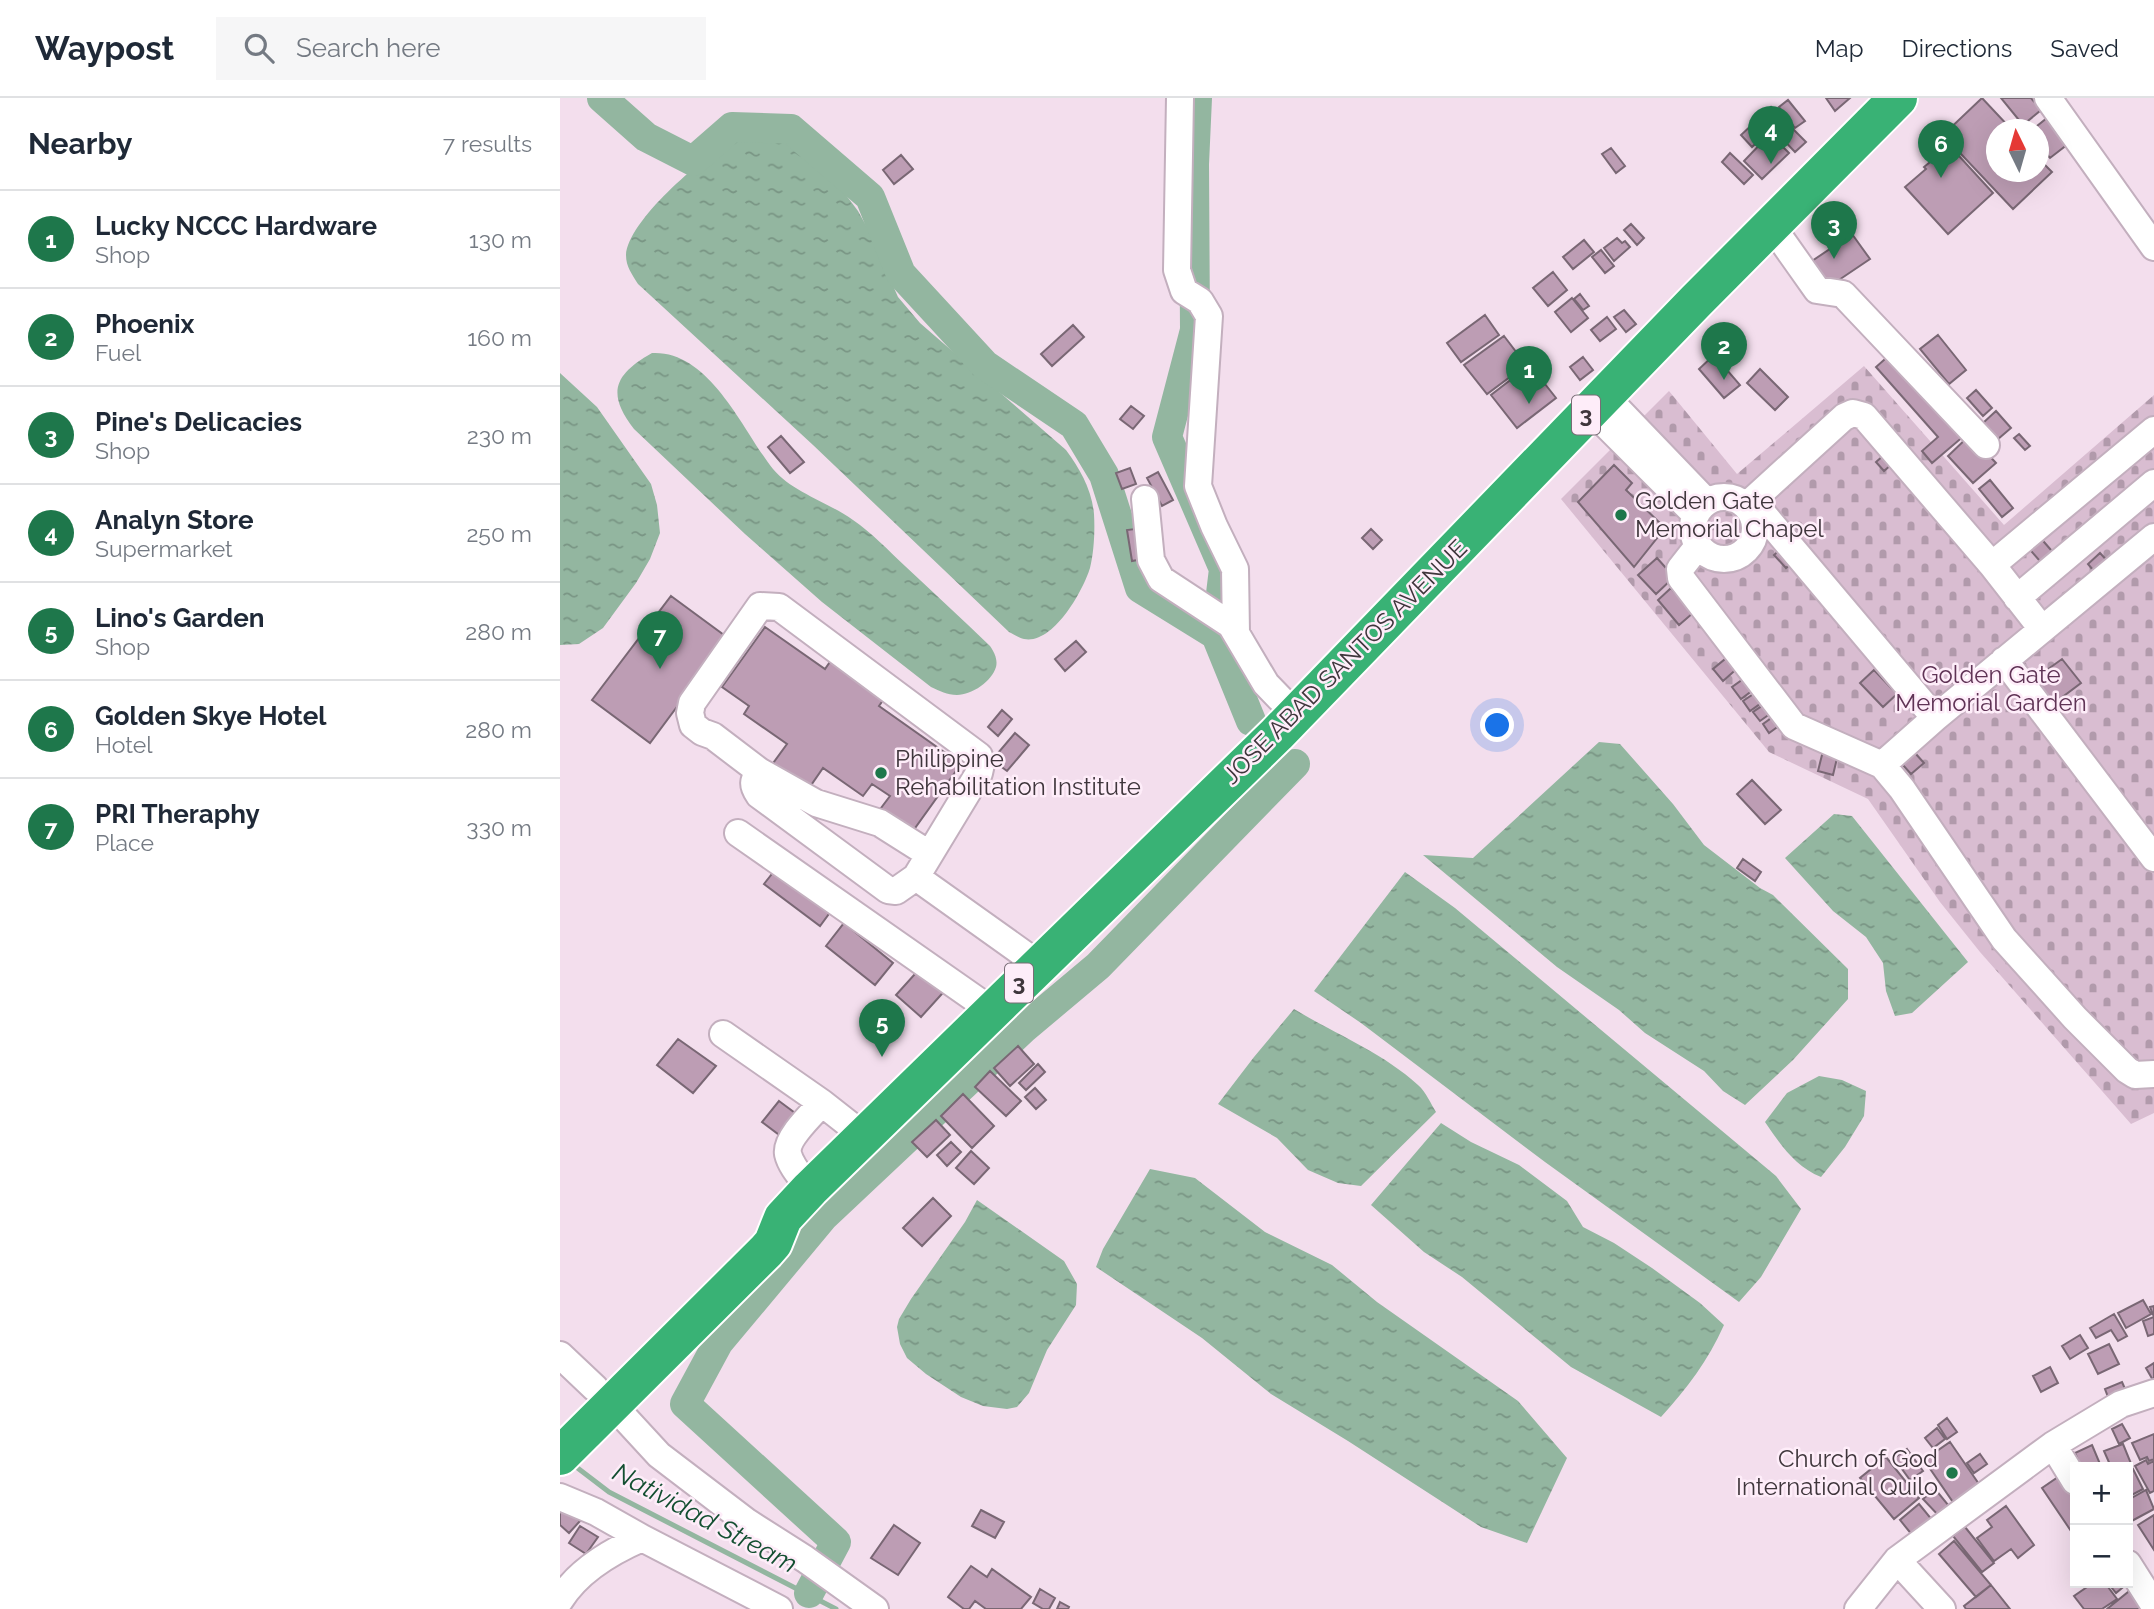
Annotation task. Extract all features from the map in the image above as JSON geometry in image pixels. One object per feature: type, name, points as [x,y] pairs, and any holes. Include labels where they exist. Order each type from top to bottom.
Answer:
[{"type":"highway","name":"JOSE ABAD SANTOS AVENUE","points":[[560,1456],[588,1408],[758,1228],[783,1217],[1038,964],[1296,715],[1771,225],[1898,98]]},
{"type":"street","points":[[1180,98],[1177,271],[1192,296],[1209,316],[1198,486],[1235,569],[1234,629]]},
{"type":"street","points":[[2048,98],[2154,247]]},
{"type":"street","points":[[1771,225],[1817,290],[1843,294],[1986,445]]},
{"type":"street","points":[[1598,403],[1701,508]]},
{"type":"street","points":[[1751,515],[1843,417],[1853,413],[1864,416],[1992,565],[2042,629]]},
{"type":"street","points":[[1992,565],[2154,430]]},
{"type":"street","points":[[2017,598],[2154,483]]},
{"type":"street","points":[[1723,496],[1731,497],[1751,515],[1754,536],[1749,547],[1740,555],[1730,559],[1718,559],[1698,546],[1692,531],[1701,508],[1723,496]]},
{"type":"street","points":[[1145,499],[1151,560],[1156,572],[1161,579],[1234,629],[1266,684],[1296,715]]},
{"type":"street","points":[[1751,515],[1764,515],[1935,718]]},
{"type":"street","points":[[1882,765],[2154,537]]},
{"type":"street","points":[[1698,546],[1680,569],[1681,578],[1794,726],[1882,765],[1902,789],[2004,939],[2075,1018],[2127,1070],[2136,1075],[2154,1074]]},
{"type":"street","points":[[759,771],[753,781],[753,787],[759,794],[888,890],[914,874],[979,773],[981,764],[979,755],[779,607],[766,605],[760,606],[692,703],[690,713],[693,725],[713,736],[759,771],[816,803],[880,823],[914,874],[1038,964]]},
{"type":"street","points":[[2004,660],[2154,858]]},
{"type":"street","points":[[738,833],[991,1010]]},
{"type":"street","points":[[723,1034],[822,1103],[864,1136]]},
{"type":"street","points":[[810,1189],[791,1162],[789,1143],[822,1103]]},
{"type":"street","points":[[560,1355],[588,1408],[659,1455],[747,1522],[875,1609]]},
{"type":"street","points":[[1858,1609],[1898,1560],[2053,1446],[2121,1404],[2154,1393]]},
{"type":"street","points":[[2053,1446],[2070,1473]]},
{"type":"street","points":[[560,1497],[596,1512],[779,1609]]},
{"type":"street","points":[[560,1600],[581,1575],[624,1546],[642,1538]]},
{"type":"street","points":[[1898,1560],[1942,1609]]},
{"type":"street","points":[[2133,1572],[2154,1605]]},
{"type":"green space","name":"Golden Gate Memorial Garden","points":[[1864,366],[2004,525],[2154,395],[2154,1113],[2131,1124],[1980,952],[1940,902],[1868,799],[1769,752],[1561,499],[1669,391],[1737,474]]},
{"type":"water","points":[[767,134],[785,139],[802,150],[840,187],[868,229],[898,297],[920,323],[1066,450],[1080,472],[1091,497],[1094,514],[1090,568],[1074,602],[1046,634],[1035,639],[1024,639],[1009,632],[813,445],[638,284],[632,274],[626,255],[630,241],[639,225],[668,192],[702,162],[730,143]]},
{"type":"water","points":[[652,353],[673,356],[708,378],[781,477],[867,530],[990,646],[996,664],[994,672],[986,682],[969,693],[957,695],[931,687],[822,602],[745,534],[634,429],[620,405],[618,386],[629,369]]},
{"type":"water","points":[[560,373],[597,407],[651,484],[657,505],[660,533],[650,559],[636,583],[603,628],[579,644],[560,645]]},
{"type":"water","points":[[1599,742],[1620,744],[1673,804],[1704,845],[1773,895],[1848,969],[1848,999],[1793,1060],[1745,1105],[1723,1091],[1704,1071],[1645,1033],[1619,1010],[1557,967],[1423,855],[1473,858]]},
{"type":"water","points":[[1834,814],[1852,816],[1968,962],[1912,1013],[1895,1016],[1886,991],[1883,963],[1866,937],[1833,911],[1785,858]]},
{"type":"water","points":[[1405,872],[1455,908],[1776,1176],[1801,1209],[1761,1277],[1739,1302],[1314,991]]},
{"type":"water","points":[[1294,1009],[1374,1053],[1404,1073],[1421,1088],[1436,1112],[1361,1186],[1338,1183],[1308,1170],[1277,1138],[1218,1104]]},
{"type":"water","points":[[1819,1076],[1842,1080],[1866,1091],[1864,1116],[1845,1147],[1821,1177],[1796,1161],[1765,1122],[1787,1093]]},
{"type":"water","points":[[1441,1123],[1471,1142],[1519,1165],[1567,1201],[1583,1227],[1652,1268],[1700,1303],[1724,1325],[1696,1374],[1661,1417],[1571,1367],[1462,1277],[1424,1252],[1371,1205]]},
{"type":"water","points":[[1150,1169],[1195,1178],[1265,1232],[1332,1265],[1377,1302],[1518,1401],[1567,1458],[1527,1543],[1481,1527],[1271,1394],[1202,1338],[1096,1267],[1103,1249]]},
{"type":"water","points":[[977,1200],[1064,1261],[1077,1284],[1076,1305],[1047,1350],[1029,1393],[1017,1407],[1007,1409],[983,1406],[961,1397],[926,1374],[907,1358],[900,1344],[897,1327],[911,1299],[965,1222]]},
{"type":"building","points":[[1826,98],[1850,98],[1835,111]]},
{"type":"building","points":[[1982,98],[2002,119],[1986,119],[1986,180],[1943,135]]},
{"type":"building","points":[[2001,98],[2031,98],[2041,110],[2030,119],[2018,119]]},
{"type":"building","points":[[1788,100],[1805,121],[1795,128],[1779,107]]},
{"type":"building","points":[[1771,107],[1782,119],[1752,147],[1741,135]]},
{"type":"building","points":[[2049,120],[2068,144],[2049,157]]},
{"type":"building","points":[[1785,121],[1806,142],[1795,152],[1775,131]]},
{"type":"building","points":[[1770,134],[1789,153],[1762,179],[1744,161]]},
{"type":"building","points":[[1948,144],[1993,193],[1948,234],[1905,187],[1926,169],[1924,167],[1930,162],[1926,157],[1935,149],[1938,153]]},
{"type":"building","points":[[1611,148],[1625,166],[1616,173],[1602,154]]},
{"type":"building","points":[[1730,153],[1753,175],[1744,184],[1722,162]]},
{"type":"building","points":[[901,155],[913,169],[894,184],[883,170]]},
{"type":"building","points":[[1987,182],[2041,182],[2013,209]]},
{"type":"building","points":[[1631,224],[1644,238],[1637,245],[1624,230]]},
{"type":"building","points":[[1852,234],[1870,259],[1830,286],[1812,261]]},
{"type":"building","points":[[1617,238],[1630,247],[1614,261],[1604,248]]},
{"type":"building","points":[[1584,240],[1594,252],[1573,269],[1563,257]]},
{"type":"building","points":[[1601,250],[1614,266],[1605,273],[1592,257]]},
{"type":"building","points":[[1553,272],[1567,290],[1548,306],[1533,288]]},
{"type":"building","points":[[1580,294],[1589,306],[1583,310],[1574,299]]},
{"type":"building","points":[[1572,298],[1588,318],[1571,332],[1555,312]]},
{"type":"building","points":[[1624,310],[1636,324],[1626,332],[1614,317]]},
{"type":"building","points":[[1485,315],[1499,335],[1461,362],[1447,343]]},
{"type":"building","points":[[1607,317],[1616,329],[1600,341],[1591,330]]},
{"type":"building","points":[[1073,325],[1084,337],[1052,366],[1041,354]]},
{"type":"building","points":[[1938,335],[1966,370],[1949,384],[1920,349]]},
{"type":"building","points":[[1504,336],[1526,365],[1487,394],[1464,365]]},
{"type":"building","points":[[1893,352],[1965,435],[1932,463],[1922,451],[1938,437],[1876,367]]},
{"type":"building","points":[[1714,355],[1740,385],[1724,398],[1699,369]]},
{"type":"building","points":[[1583,357],[1593,370],[1580,380],[1570,367]]},
{"type":"building","points":[[1530,365],[1556,398],[1517,428],[1491,395]]},
{"type":"building","points":[[1760,369],[1788,397],[1775,410],[1747,383]]},
{"type":"building","points":[[1976,390],[1992,408],[1983,416],[1967,398]]},
{"type":"building","points":[[1131,406],[1144,416],[1133,429],[1120,419]]},
{"type":"building","points":[[1996,411],[2011,428],[1998,439],[1983,423]]},
{"type":"building","points":[[2019,434],[2030,446],[2025,450],[2014,438]]},
{"type":"building","points":[[1970,435],[1996,463],[1973,483],[1948,456]]},
{"type":"building","points":[[781,436],[804,462],[790,473],[768,447]]},
{"type":"building","points":[[1884,455],[1892,464],[1884,471],[1876,462]]},
{"type":"building","name":"Golden Gate Memorial Chapel","points":[[1614,465],[1632,483],[1626,490],[1665,528],[1634,567],[1578,502]]},
{"type":"building","points":[[1130,468],[1136,484],[1122,489],[1116,473]]},
{"type":"building","points":[[1158,472],[1173,500],[1162,506],[1147,478]]},
{"type":"building","points":[[1990,480],[2013,508],[2002,517],[1979,489]]},
{"type":"building","points":[[1143,528],[1148,558],[1132,561],[1127,530]]},
{"type":"building","points":[[1371,529],[1382,540],[1373,549],[1362,538]]},
{"type":"building","points":[[2037,534],[2058,558],[2046,568],[2025,544]]},
{"type":"building","points":[[1783,547],[1794,561],[1786,568],[1774,555]]},
{"type":"building","points":[[2100,553],[2111,565],[2098,576],[2088,564]]},
{"type":"building","points":[[1657,558],[1674,577],[1656,594],[1638,575]]},
{"type":"building","points":[[1671,588],[1693,613],[1679,625],[1658,600]]},
{"type":"building","points":[[671,596],[728,638],[650,743],[592,700]]},
{"type":"building","points":[[765,627],[825,669],[832,659],[886,696],[879,706],[961,764],[910,835],[878,812],[890,796],[872,784],[863,796],[823,768],[807,791],[771,766],[787,744],[744,714],[749,706],[722,687]]},
{"type":"building","points":[[1076,641],[1086,652],[1065,671],[1055,659]]},
{"type":"building","points":[[1730,655],[1740,666],[1723,681],[1713,669]]},
{"type":"building","points":[[2062,659],[2081,683],[2045,710],[2026,685]]},
{"type":"building","points":[[1874,670],[1897,694],[1883,707],[1860,683]]},
{"type":"building","points":[[1749,675],[1757,687],[1741,699],[1732,687]]},
{"type":"building","points":[[1758,691],[1764,701],[1750,711],[1743,701]]},
{"type":"building","points":[[1768,702],[1774,711],[1760,721],[1753,712]]},
{"type":"building","points":[[1002,710],[1012,719],[998,736],[988,727]]},
{"type":"building","points":[[1777,714],[1783,723],[1769,733],[1763,724]]},
{"type":"building","points":[[1015,733],[1029,745],[1007,771],[992,760]]},
{"type":"building","points":[[1823,751],[1838,754],[1833,775],[1818,771]]},
{"type":"building","points":[[1915,753],[1924,763],[1911,774],[1902,764]]},
{"type":"building","points":[[1752,780],[1781,810],[1765,824],[1737,794]]},
{"type":"building","points":[[1743,859],[1761,872],[1755,881],[1737,868]]},
{"type":"building","points":[[779,865],[834,907],[820,926],[764,884]]},
{"type":"building","points":[[844,923],[893,963],[875,985],[826,946]]},
{"type":"building","points":[[923,965],[949,986],[921,1017],[896,995]]},
{"type":"building","points":[[678,1039],[716,1066],[693,1093],[657,1065]]},
{"type":"building","points":[[1018,1046],[1034,1064],[1010,1086],[994,1068]]},
{"type":"building","points":[[1038,1064],[1045,1072],[1026,1090],[1019,1083]]},
{"type":"building","points":[[990,1071],[1021,1101],[1006,1116],[975,1087]]},
{"type":"building","points":[[1035,1088],[1046,1100],[1036,1109],[1025,1097]]},
{"type":"building","points":[[963,1094],[994,1126],[972,1148],[941,1116]]},
{"type":"building","points":[[779,1101],[799,1116],[782,1137],[762,1122]]},
{"type":"building","points":[[936,1120],[950,1135],[927,1157],[912,1142]]},
{"type":"building","points":[[951,1142],[961,1152],[947,1166],[937,1155]]},
{"type":"building","points":[[971,1151],[989,1168],[974,1184],[956,1168]]},
{"type":"building","points":[[933,1198],[951,1216],[922,1246],[903,1228]]},
{"type":"building","points":[[2143,1300],[2151,1314],[2126,1328],[2118,1313]]},
{"type":"building","points":[[2114,1314],[2127,1336],[2118,1341],[2111,1330],[2096,1338],[2090,1328]]},
{"type":"building","points":[[2154,1317],[2154,1334],[2148,1336],[2143,1321]]},
{"type":"building","points":[[2080,1335],[2088,1348],[2070,1359],[2062,1346]]},
{"type":"building","points":[[2109,1344],[2119,1364],[2098,1374],[2088,1354]]},
{"type":"building","points":[[2154,1363],[2154,1382],[2146,1368]]},
{"type":"building","points":[[2050,1367],[2058,1383],[2041,1392],[2033,1376]]},
{"type":"building","points":[[2122,1382],[2129,1398],[2111,1405],[2105,1389]]},
{"type":"building","points":[[1947,1418],[1957,1432],[1947,1439],[1938,1425]]},
{"type":"building","points":[[2122,1424],[2130,1438],[2119,1444],[2112,1429]]},
{"type":"building","points":[[1937,1428],[1945,1439],[1933,1448],[1925,1438]]},
{"type":"building","points":[[2154,1434],[2154,1459],[2149,1461],[2147,1457],[2140,1460],[2132,1443]]},
{"type":"building","name":"Church of God International Quilo","points":[[1950,1442],[1981,1487],[1955,1505],[1924,1460]]},
{"type":"building","points":[[2123,1444],[2130,1462],[2109,1462],[2104,1451]]},
{"type":"building","points":[[2092,1445],[2099,1462],[2079,1462],[2075,1453]]},
{"type":"building","points":[[1907,1449],[1923,1471],[1910,1480],[1894,1458]]},
{"type":"building","points":[[1980,1454],[1987,1464],[1974,1473],[1967,1463]]},
{"type":"building","points":[[1886,1457],[1919,1498],[1894,1519],[1860,1478]]},
{"type":"building","points":[[2146,1460],[2148,1464],[2154,1461],[2154,1491],[2150,1493],[2135,1466]]},
{"type":"building","points":[[2133,1469],[2143,1489],[2133,1494]]},
{"type":"building","points":[[2064,1473],[2070,1482],[2070,1530],[2042,1488]]},
{"type":"building","points":[[1935,1489],[1949,1506],[1938,1515],[1923,1499]]},
{"type":"building","points":[[2146,1490],[2154,1509],[2133,1520],[2133,1497]]},
{"type":"building","points":[[560,1503],[580,1521],[569,1533],[560,1525]]},
{"type":"building","points":[[1919,1504],[1933,1521],[1913,1536],[1900,1520]]},
{"type":"building","points":[[2006,1506],[2034,1545],[2018,1558],[2011,1549],[1994,1561],[1977,1538],[1992,1527],[1987,1520]]},
{"type":"building","points":[[981,1510],[1004,1522],[995,1538],[972,1526]]},
{"type":"building","points":[[2154,1515],[2154,1550],[2138,1525]]},
{"type":"building","points":[[894,1525],[920,1543],[898,1575],[871,1558]]},
{"type":"building","points":[[580,1526],[598,1537],[586,1554],[569,1543]]},
{"type":"building","points":[[1965,1527],[1994,1563],[1982,1572],[1953,1536]]},
{"type":"building","points":[[1954,1541],[1991,1585],[1976,1597],[1939,1554]]},
{"type":"building","points":[[971,1566],[987,1577],[992,1569],[1031,1597],[1021,1609],[986,1609],[975,1601],[969,1609],[964,1609],[948,1597]]},
{"type":"building","points":[[1991,1585],[2010,1609],[1966,1609],[1964,1606]]},
{"type":"building","points":[[2086,1588],[2109,1588],[2117,1599],[2102,1609],[2084,1609],[2074,1596]]},
{"type":"building","points":[[2133,1588],[2150,1609],[2107,1609]]},
{"type":"building","points":[[1040,1589],[1055,1598],[1049,1609],[1043,1609],[1033,1603]]},
{"type":"building","points":[[1060,1602],[1069,1607],[1068,1609],[1057,1609]]},
{"type":"waterway","points":[[602,98],[646,137],[693,161],[732,127],[791,129],[870,197],[901,274],[985,365],[1074,425],[1104,475],[1140,588],[1216,635]]},
{"type":"waterway","points":[[1197,98],[1194,164],[1195,330],[1167,437],[1224,569],[1216,635],[1251,721]]},
{"type":"waterway","points":[[809,1593],[836,1542],[685,1404],[718,1343],[824,1216],[1023,1029],[1098,966],[1295,764]]},
{"type":"waterway","name":"Natividad Stream","points":[[571,1463],[609,1492],[836,1609]]},
{"type":"place","name":"Analyn Store","points":[[1771,164]]},
{"type":"place","name":"Golden Skye Hotel","points":[[1941,178]]},
{"type":"place","name":"Pine's Delicacies","points":[[1834,259]]},
{"type":"place","name":"Phoenix","points":[[1724,380]]},
{"type":"place","name":"Lucky NCCC Hardware","points":[[1529,404]]},
{"type":"place","name":"Golden Gate Memorial Chapel","points":[[1621,515]]},
{"type":"place","name":"PRI Theraphy","points":[[660,669]]},
{"type":"place","name":"Philippine Rehabilitation Institute","points":[[881,773]]},
{"type":"place","name":"Lino's Garden","points":[[882,1057]]},
{"type":"place","name":"Church of God International Quilo","points":[[1952,1473]]}]
